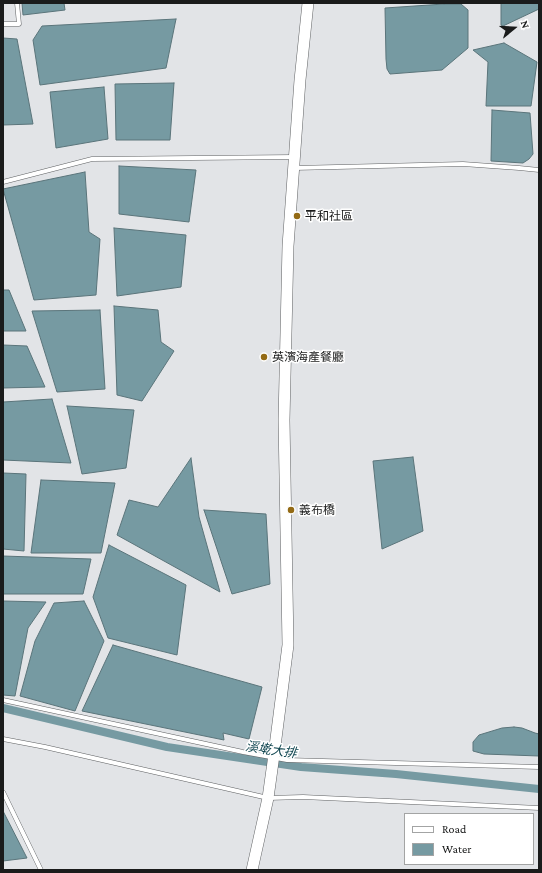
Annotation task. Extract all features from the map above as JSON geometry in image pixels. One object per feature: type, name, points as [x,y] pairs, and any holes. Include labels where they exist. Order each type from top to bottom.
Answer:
[{"type":"main road","points":[[252,870],[274,760],[288,645],[284,420],[288,246],[293,168],[308,3]]},
{"type":"lane","points":[[3,24],[19,24],[17,3]]},
{"type":"lane","points":[[3,182],[92,160],[294,157]]},
{"type":"lane","points":[[293,168],[463,164],[539,170]]},
{"type":"lane","points":[[3,700],[274,760],[539,767]]},
{"type":"lane","points":[[3,739],[268,796],[539,808]]},
{"type":"lane","points":[[3,792],[40,870]]},
{"type":"water","points":[[22,3],[64,3],[65,10],[23,15]]},
{"type":"water","points":[[501,3],[539,3],[539,9],[503,26],[501,25]]},
{"type":"water","points":[[461,4],[468,10],[468,48],[442,70],[390,74],[387,69],[386,59],[385,8]]},
{"type":"water","points":[[176,19],[166,68],[40,85],[33,40],[42,26]]},
{"type":"water","points":[[3,38],[17,39],[33,124],[3,125]]},
{"type":"water","points":[[504,43],[537,62],[531,106],[486,106],[488,62],[473,50]]},
{"type":"water","points":[[174,83],[170,140],[116,140],[115,84]]},
{"type":"water","points":[[104,87],[108,139],[56,148],[50,92]]},
{"type":"water","points":[[492,110],[530,113],[533,154],[523,163],[491,161]]},
{"type":"water","points":[[119,166],[196,170],[189,222],[119,214]]},
{"type":"water","points":[[85,172],[89,232],[100,239],[96,295],[34,300],[3,189]]},
{"type":"water","points":[[114,228],[186,235],[181,287],[117,296]]},
{"type":"water","points":[[3,290],[9,290],[26,331],[3,331]]},
{"type":"water","points":[[114,306],[158,310],[161,342],[174,351],[142,401],[117,395]]},
{"type":"water","points":[[100,310],[105,389],[57,392],[32,311]]},
{"type":"water","points":[[3,345],[27,346],[45,387],[3,388]]},
{"type":"water","points":[[52,399],[71,463],[3,460],[3,402]]},
{"type":"water","points":[[67,406],[134,410],[126,468],[82,474]]},
{"type":"water","points":[[413,457],[423,531],[382,549],[373,461]]},
{"type":"water","points":[[191,458],[199,517],[220,592],[117,535],[129,500],[158,507]]},
{"type":"water","points":[[3,473],[26,474],[24,551],[3,549]]},
{"type":"water","points":[[41,480],[115,483],[101,553],[31,553]]},
{"type":"water","points":[[204,510],[266,514],[270,584],[232,594]]},
{"type":"water","points":[[109,545],[186,585],[177,655],[108,638],[93,597]]},
{"type":"water","points":[[3,556],[91,559],[83,594],[3,594]]},
{"type":"water","points":[[3,601],[46,602],[28,628],[15,696],[3,695]]},
{"type":"water","points":[[84,601],[104,641],[75,711],[20,696],[35,641],[54,603]]},
{"type":"water","points":[[113,645],[262,687],[249,739],[223,733],[224,740],[82,711]]},
{"type":"water","points":[[514,727],[539,734],[539,756],[484,754],[473,751],[473,742],[479,735],[502,728]]},
{"type":"water","points":[[3,811],[27,858],[3,861]]},
{"type":"waterway","name":"溪墘大排","points":[[3,708],[167,747],[301,767],[396,774],[539,789]]},
{"type":"place","name":"平和社區","points":[[297,216]]},
{"type":"place","name":"英濱海產餐廳","points":[[264,357]]},
{"type":"place","name":"義布橋","points":[[291,510]]}]
